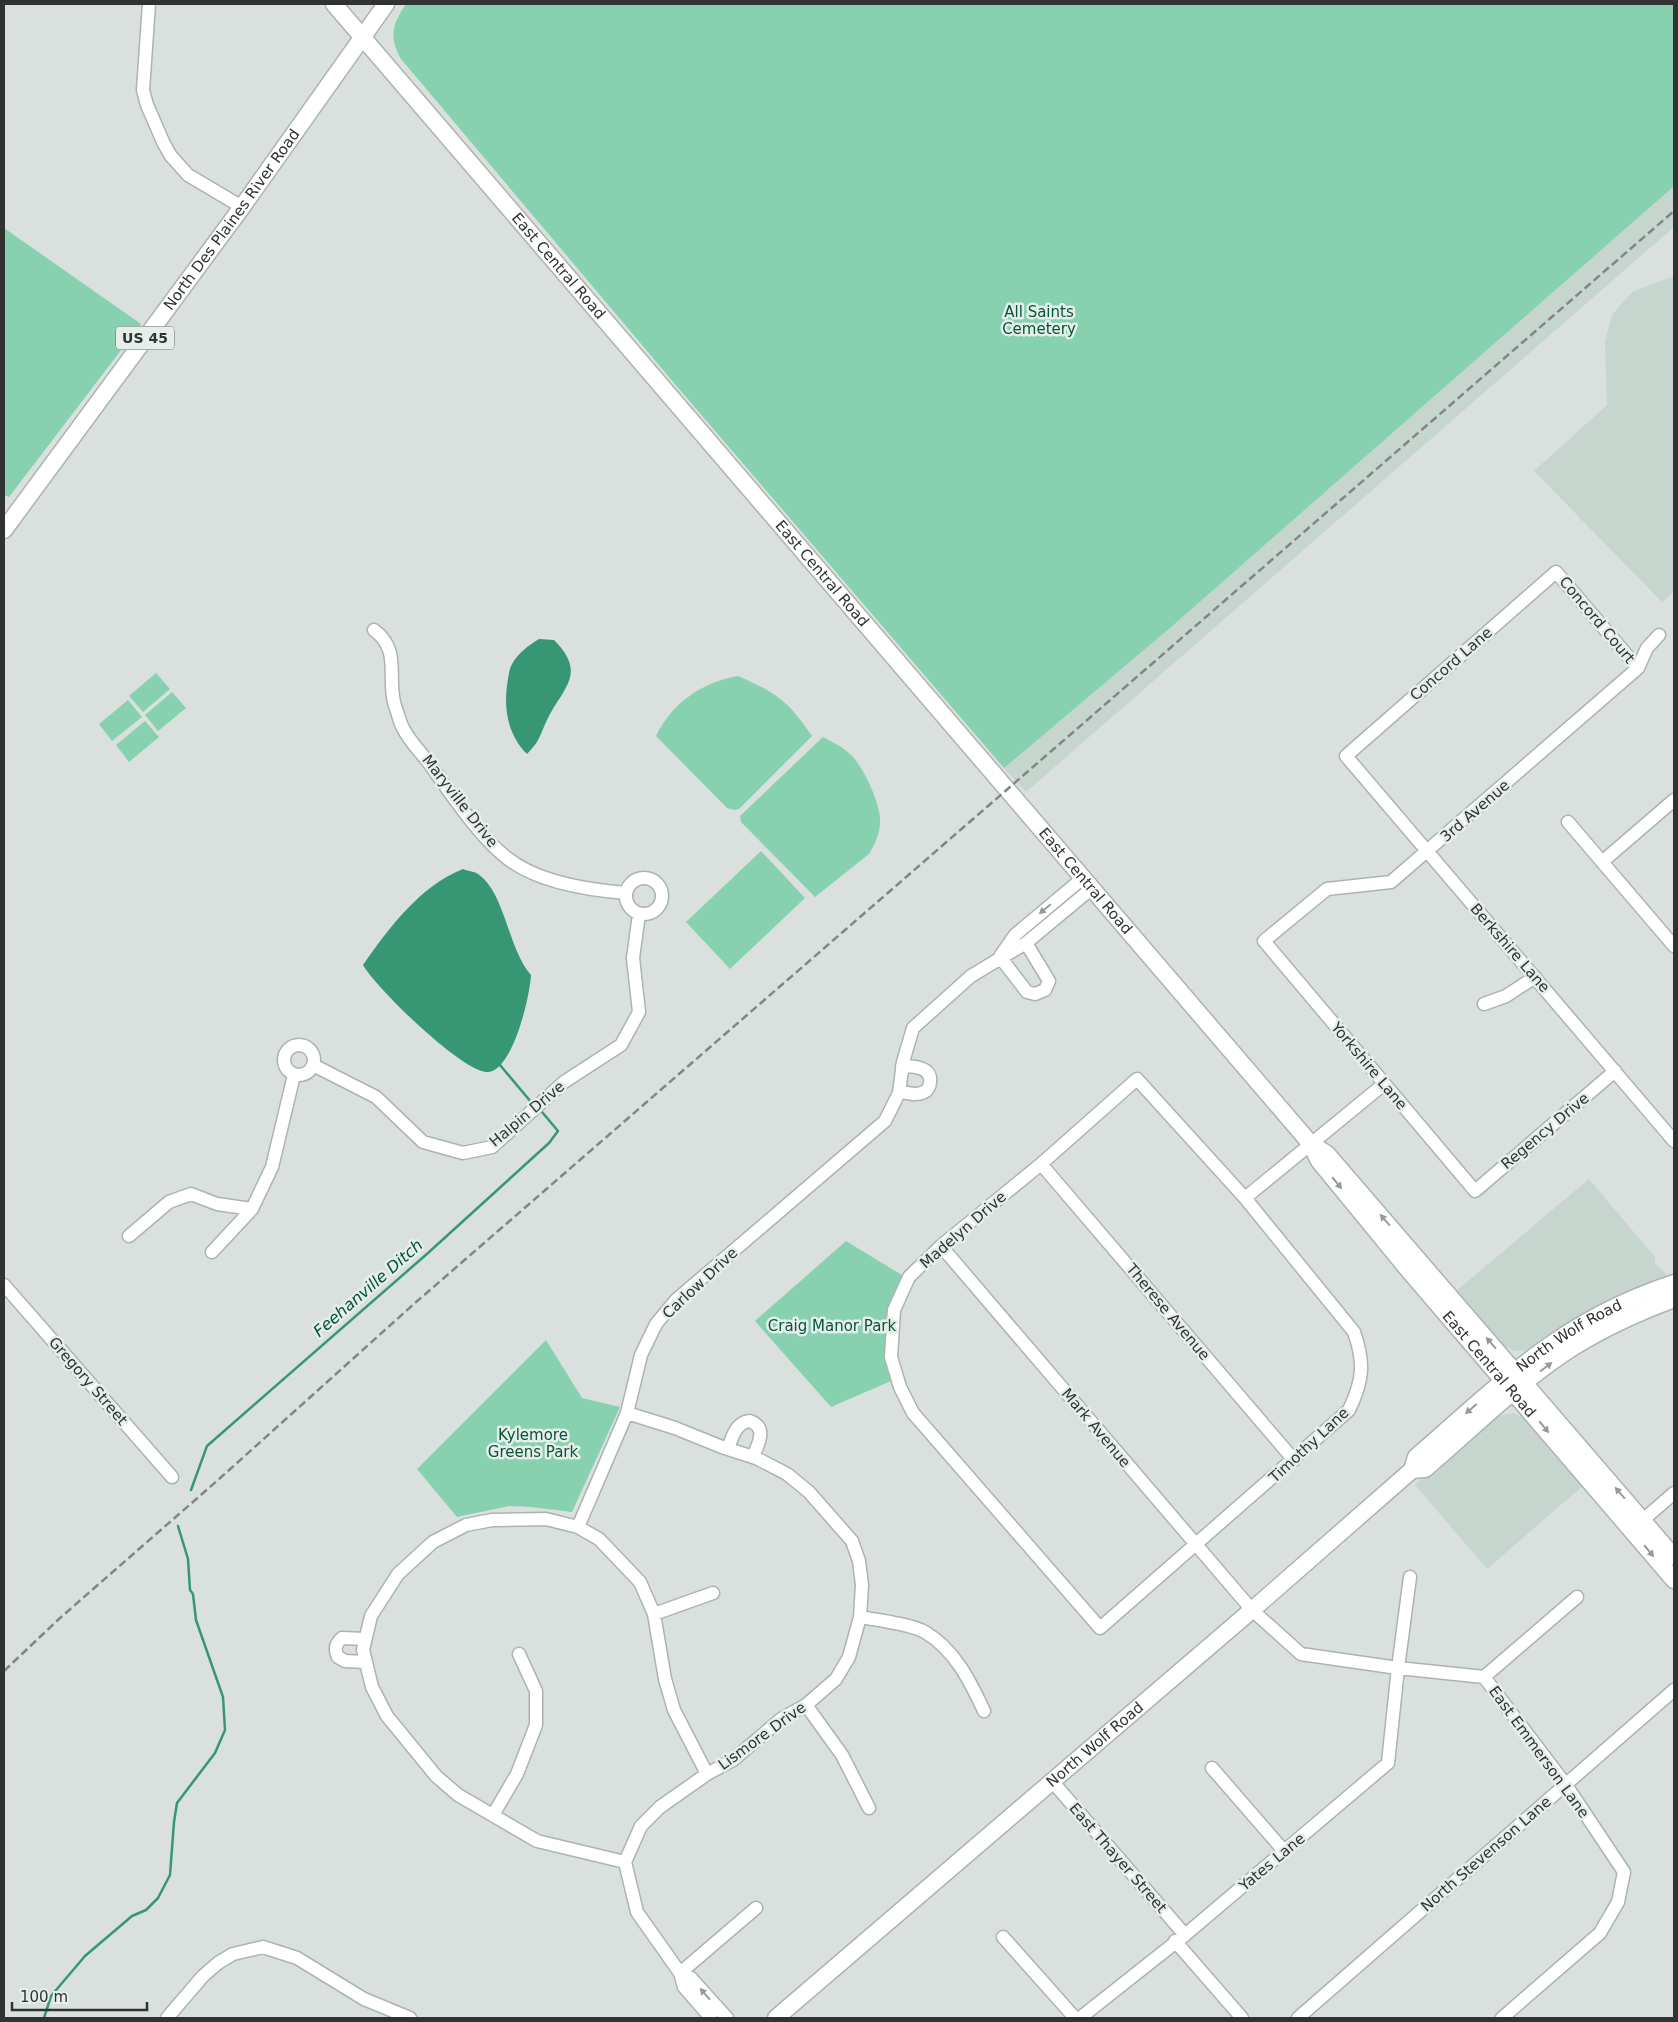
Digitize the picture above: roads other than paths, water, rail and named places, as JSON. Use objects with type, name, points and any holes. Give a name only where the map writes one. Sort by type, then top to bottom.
[{"type":"main road","name":"East Central Road","points":[[334,4],[1310,1143],[1319,1162],[1515,1382],[1643,1520],[1674,1557]]},
{"type":"main road","name":"North Des Plaines River Road","points":[[4,530],[242,207],[386,4]]},
{"type":"main road","name":"North Wolf Road","points":[[776,2018],[1252,1610],[1412,1470],[1425,1469],[1559,1339],[1595,1317],[1634,1298],[1674,1283]]},
{"type":"main road","name":"North Wolf Road","points":[[1515,1382],[1596,1334],[1634,1315],[1674,1299]]},
{"type":"main road","name":"East Central Road","points":[[1515,1382],[1674,1580]]},
{"type":"street","points":[[149,4],[143,90],[147,105],[164,144],[171,156],[188,175],[242,207]]},
{"type":"street","name":"Concord Court","points":[[1556,572],[1638,668]]},
{"type":"street","name":"Concord Lane","points":[[1346,756],[1556,572]]},
{"type":"street","name":"Maryville Drive","points":[[374,630],[382,636],[389,647],[392,659],[392,692],[403,728],[452,797],[493,845],[506,858],[546,878],[608,892],[626,893]]},
{"type":"street","name":"3rd Avenue","points":[[1264,941],[1327,888],[1391,882],[1428,853],[1638,668],[1647,648],[1659,635]]},
{"type":"street","name":"Berkshire Lane","points":[[1346,756],[1674,1141]]},
{"type":"street","points":[[1602,862],[1674,800]]},
{"type":"street","points":[[1568,822],[1674,946]]},
{"type":"street","points":[[637,879],[650,879],[659,886],[662,899],[656,910],[645,915],[639,914],[634,912],[627,904],[626,893],[628,887],[637,879]]},
{"type":"street","name":"Carlow Drive","points":[[578,1527],[628,1413],[641,1355],[656,1324],[671,1306],[885,1121],[899,1091],[902,1066],[913,1028],[971,976],[1026,943],[1087,883]]},
{"type":"street","name":"Carlow Drive","points":[[1000,957],[1015,935],[1087,883]]},
{"type":"street","name":"Halpin Drive","points":[[313,1065],[376,1097],[423,1142],[463,1153],[492,1147],[564,1082],[621,1045],[639,1012],[633,958],[639,914]]},
{"type":"street","name":"Yorkshire Lane","points":[[1264,941],[1475,1191]]},
{"type":"street","points":[[1000,957],[1027,992],[1036,994],[1045,990],[1049,981],[1026,943]]},
{"type":"street","points":[[1484,1004],[1506,996],[1535,977]]},
{"type":"street","points":[[300,1045],[309,1048],[314,1056],[313,1065],[306,1074],[294,1075],[286,1070],[283,1061],[285,1053],[292,1046],[300,1045]]},
{"type":"street","points":[[899,1091],[917,1094],[924,1092],[930,1086],[931,1080],[929,1074],[922,1068],[902,1066]]},
{"type":"street","name":"Regency Drive","points":[[1475,1191],[1615,1072]]},
{"type":"street","points":[[212,1252],[252,1208],[272,1167],[294,1075]]},
{"type":"street","name":"Madelyn Drive","points":[[1100,1628],[913,1413],[900,1387],[891,1357],[894,1310],[910,1277],[941,1246],[1041,1164],[1138,1079]]},
{"type":"street","name":"Timothy Lane","points":[[1100,1628],[1349,1410],[1359,1389],[1362,1363],[1354,1332],[1245,1198],[1138,1079]]},
{"type":"street","points":[[1245,1198],[1384,1084]]},
{"type":"street","name":"Therese Avenue","points":[[1041,1164],[1294,1460]]},
{"type":"street","points":[[129,1236],[169,1202],[191,1194],[217,1204],[252,1208]]},
{"type":"street","name":"Mark Avenue","points":[[941,1246],[1252,1610]]},
{"type":"street","name":"Gregory Street","points":[[4,1285],[172,1477]]},
{"type":"street","name":"Lismore Drive","points":[[625,1862],[641,1826],[660,1807],[707,1774],[733,1760],[781,1719],[806,1704],[836,1679],[849,1657],[860,1617],[862,1585],[859,1561],[852,1541],[809,1492],[788,1474],[753,1457],[628,1413]]},
{"type":"street","points":[[728,1449],[736,1429],[741,1424],[750,1421],[759,1427],[761,1433],[753,1457]]},
{"type":"street","points":[[1643,1520],[1674,1493]]},
{"type":"street","points":[[707,1774],[674,1710],[665,1679],[654,1614],[640,1582],[598,1539],[578,1527],[546,1519],[492,1520],[466,1525],[433,1542],[398,1574],[371,1616],[363,1650],[372,1687],[387,1716],[436,1776],[458,1795],[537,1841],[625,1862],[637,1912],[680,1973],[684,1988],[711,2018]]},
{"type":"street","name":"Yates Lane","points":[[1080,2018],[1180,1938],[1388,1763],[1410,1577]]},
{"type":"street","points":[[654,1614],[713,1593]]},
{"type":"street","points":[[1484,1677],[1577,1597]]},
{"type":"street","name":"East Emmerson Lane","points":[[1252,1610],[1301,1654],[1398,1668],[1484,1677],[1566,1785],[1624,1872],[1618,1902],[1600,1933],[1502,2018]]},
{"type":"street","points":[[860,1617],[924,1631],[951,1653],[970,1680],[984,1711]]},
{"type":"street","points":[[365,1639],[342,1638],[336,1643],[335,1648],[338,1657],[345,1661],[366,1662]]},
{"type":"street","points":[[493,1816],[517,1774],[536,1725],[536,1691],[519,1654]]},
{"type":"street","points":[[1670,1694],[1674,1708]]},
{"type":"street","name":"North Stevenson Lane","points":[[1298,2018],[1670,1694]]},
{"type":"street","points":[[806,1704],[842,1755],[869,1808]]},
{"type":"street","points":[[1212,1768],[1284,1851]]},
{"type":"street","name":"East Thayer Street","points":[[1052,1781],[1180,1938],[1242,2018]]},
{"type":"street","points":[[680,1973],[756,1908]]},
{"type":"street","points":[[1003,1937],[1075,2018]]},
{"type":"street","points":[[167,2018],[203,1976],[218,1963],[233,1954],[263,1947],[297,1958],[364,1999],[410,2018]]},
{"type":"street","points":[[680,1973],[692,1978],[727,2018]]},
{"type":"waterway","name":"Feehanville Ditch","points":[[500,1065],[531,1102]]},
{"type":"waterway","name":"Feehanville Ditch","points":[[191,1490],[207,1446],[428,1253],[549,1143],[558,1131],[542,1112]]},
{"type":"waterway","name":"Feehanville Ditch","points":[[44,2018],[51,1996],[85,1956],[132,1916],[146,1910],[158,1898],[170,1875],[177,1803],[215,1753],[225,1730],[223,1697],[196,1620],[193,1594],[190,1590],[188,1559],[178,1526]]},
{"type":"railway","points":[[4,1671],[60,1618],[218,1480],[415,1303],[1674,211]]},
{"type":"park label","name":"All Saints Cemetery","points":[[1039,320]]},
{"type":"park label","name":"Craig Manor Park","points":[[832,1326]]},
{"type":"park label","name":"Kylemore Greens Park","points":[[533,1444]]}]
